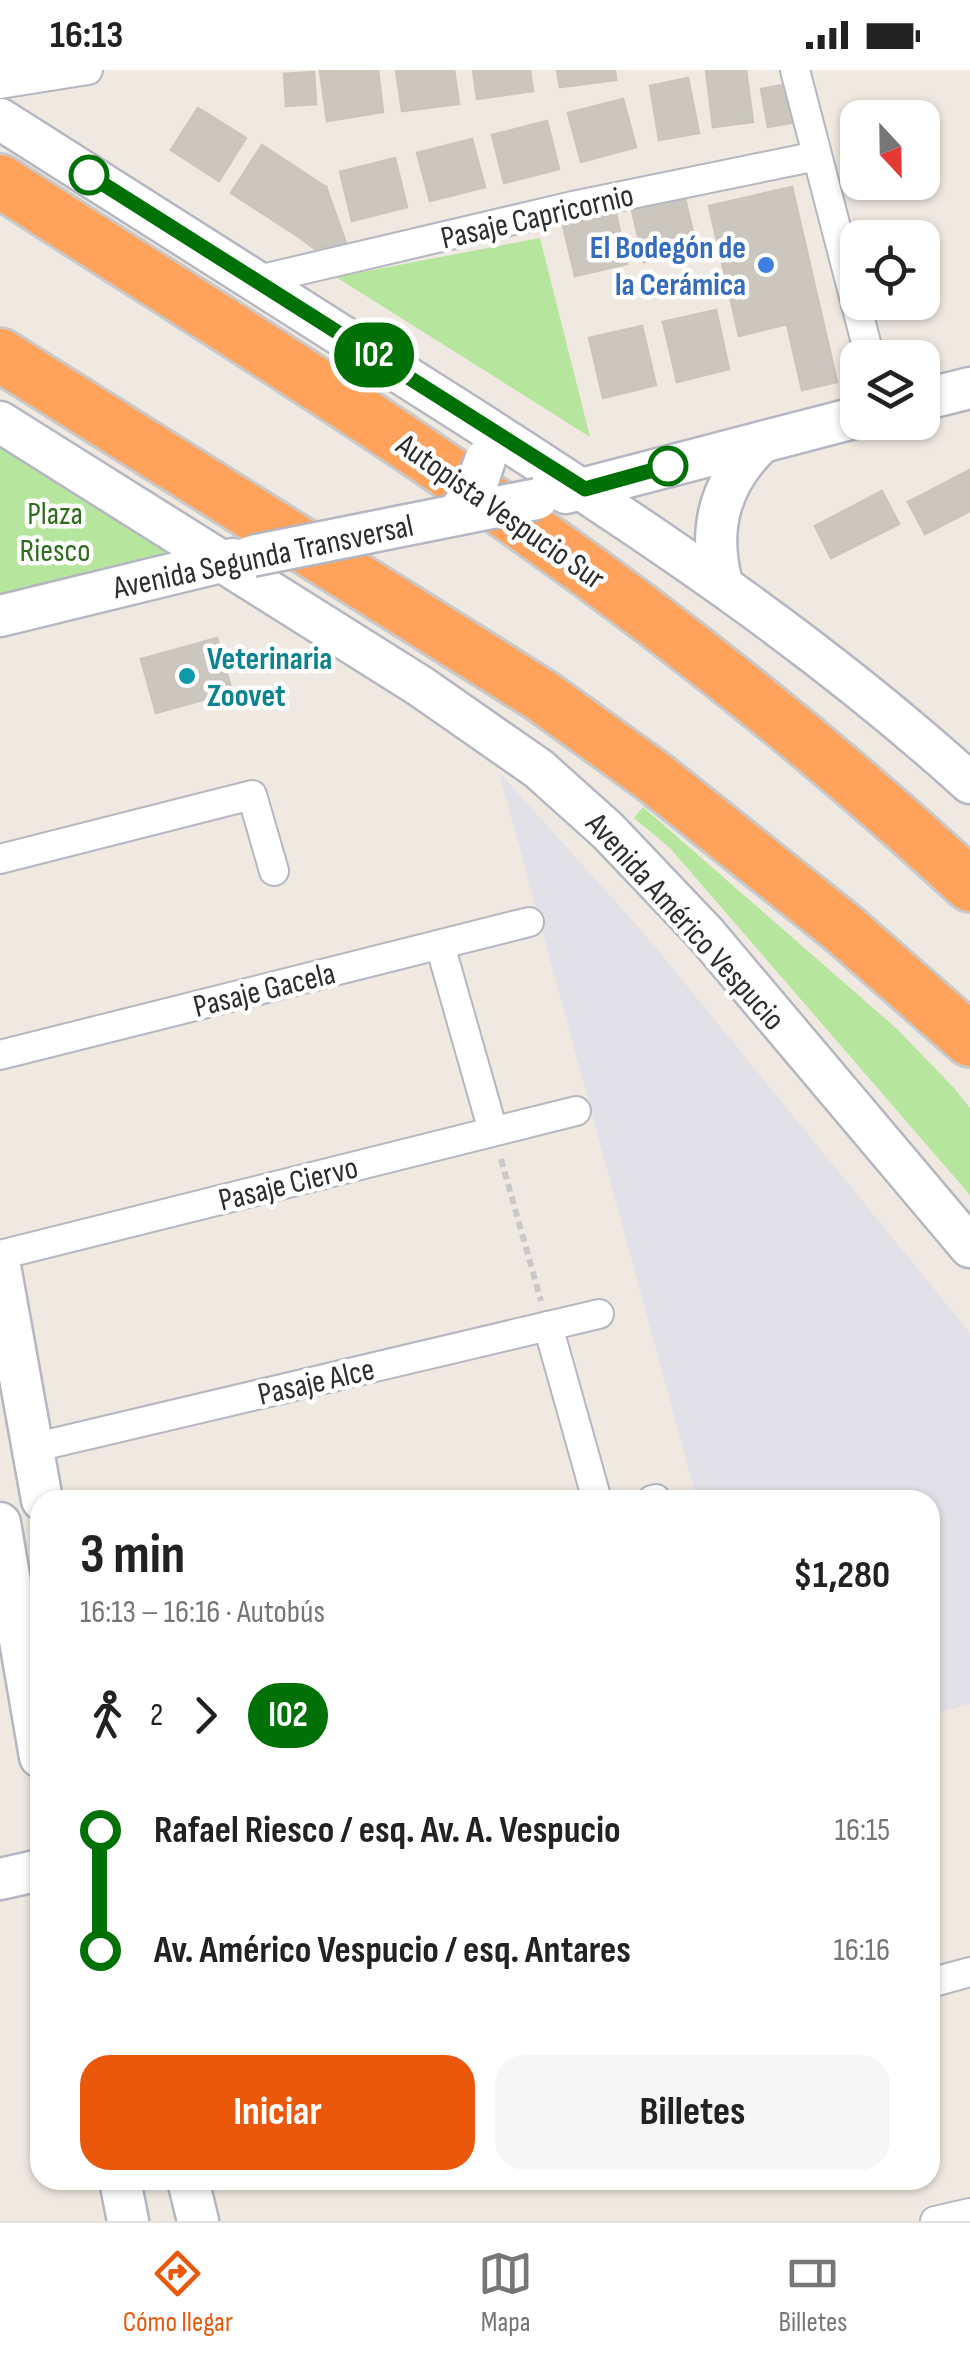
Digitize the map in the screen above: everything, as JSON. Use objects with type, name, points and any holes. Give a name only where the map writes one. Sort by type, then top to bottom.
[{"type":"highway","name":"Autopista Vespucio Sur","points":[[0,180],[524,524],[767,708],[970,884]]},
{"type":"highway","points":[[0,355],[542,696],[654,777],[844,929],[970,1040]]},
{"type":"highway","points":[[844,929],[924,1018],[970,1080]]},
{"type":"main road","points":[[0,119],[258,280],[481,441],[585,489],[722,583],[965,769]]},
{"type":"main road","points":[[940,396],[970,388]]},
{"type":"main road","name":"Avenida Américo Vespucio","points":[[0,422],[236,559],[539,769],[595,819],[705,933],[970,1247]]},
{"type":"main road","name":"Avenida Segunda Transversal","points":[[0,616],[236,559],[585,489],[840,422]]},
{"type":"main road","points":[[456,515],[475,490],[481,441]]},
{"type":"main road","points":[[722,583],[714,543],[720,502],[744,459],[762,442]]},
{"type":"main road","points":[[0,1266],[40,1490]]},
{"type":"main road","points":[[0,1524],[5,1575],[30,1706]]},
{"type":"main road","points":[[0,1879],[30,1872]]},
{"type":"main road","points":[[122,2190],[128,2221]]},
{"type":"street","points":[[0,84],[88,70]]},
{"type":"street","points":[[795,70],[865,340]]},
{"type":"street","name":"Pasaje Capricornio","points":[[258,280],[574,206],[817,156]]},
{"type":"street","points":[[0,859],[252,795],[274,872]]},
{"type":"street","name":"Pasaje Gacela","points":[[0,1055],[529,922]]},
{"type":"street","points":[[440,944],[493,1131]]},
{"type":"street","name":"Pasaje Ciervo","points":[[0,1255],[576,1110]]},
{"type":"street","name":"Pasaje Alce","points":[[32,1448],[600,1314]]},
{"type":"street","points":[[548,1326],[594,1490]]},
{"type":"street","points":[[940,1980],[970,1972]]},
{"type":"street","points":[[935,2221],[970,2212]]},
{"type":"path","points":[[493,1131],[548,1326]]},
{"type":"shaded area","points":[[499,772],[648,938],[970,1333],[970,1704],[940,1712],[940,1490],[694,1490]]},
{"type":"green space","points":[[540,238],[590,437],[336,277]]},
{"type":"green space","name":"Plaza Riesco","points":[[0,436],[184,552],[0,599]]},
{"type":"green space","points":[[643,807],[897,1029],[953,1087],[970,1108],[970,1195],[670,848],[634,818]]},
{"type":"building","points":[[378,70],[383,112],[327,121],[320,71]]},
{"type":"building","points":[[396,70],[454,70],[459,104],[402,111]]},
{"type":"building","points":[[473,70],[530,70],[533,91],[477,99]]},
{"type":"building","points":[[557,70],[615,70],[616,80],[560,87]]},
{"type":"building","points":[[706,70],[746,70],[753,122],[713,127]]},
{"type":"building","points":[[314,72],[316,104],[286,106],[284,74]]},
{"type":"building","points":[[688,78],[699,133],[659,140],[650,86]]},
{"type":"building","points":[[794,83],[801,121],[768,127],[761,89]]},
{"type":"building","points":[[623,99],[636,147],[581,162],[568,113]]},
{"type":"building","points":[[198,108],[246,138],[219,181],[171,150]]},
{"type":"building","points":[[547,121],[559,169],[504,183],[492,135]]},
{"type":"building","points":[[472,139],[485,187],[430,201],[417,153]]},
{"type":"building","points":[[262,145],[326,187],[296,235],[231,193]]},
{"type":"building","points":[[395,158],[407,207],[352,221],[340,172]]},
{"type":"building","points":[[326,187],[346,243],[315,249],[296,235]]},
{"type":"building","name":"El Bodegón de la Cerámica","points":[[792,187],[837,382],[802,390],[787,324],[739,336],[709,206]]},
{"type":"building","points":[[683,190],[697,249],[644,262],[630,202]]},
{"type":"building","points":[[614,204],[627,264],[575,276],[561,217]]},
{"type":"building","points":[[716,310],[729,369],[677,382],[663,322]]},
{"type":"building","points":[[642,326],[656,385],[603,398],[589,338]]},
{"type":"building","points":[[970,470],[970,511],[925,534],[908,502]]},
{"type":"building","points":[[882,491],[899,524],[831,558],[815,526]]},
{"type":"building","name":"Veterinaria Zoovet","points":[[217,638],[232,692],[156,713],[141,659]]},
{"type":"bus line","name":"I02","points":[[89,175],[585,489],[668,466]]},
{"type":"place","name":"El Bodegón de la Cerámica","points":[[766,265]]},
{"type":"place","name":"Veterinaria Zoovet","points":[[187,676]]}]
